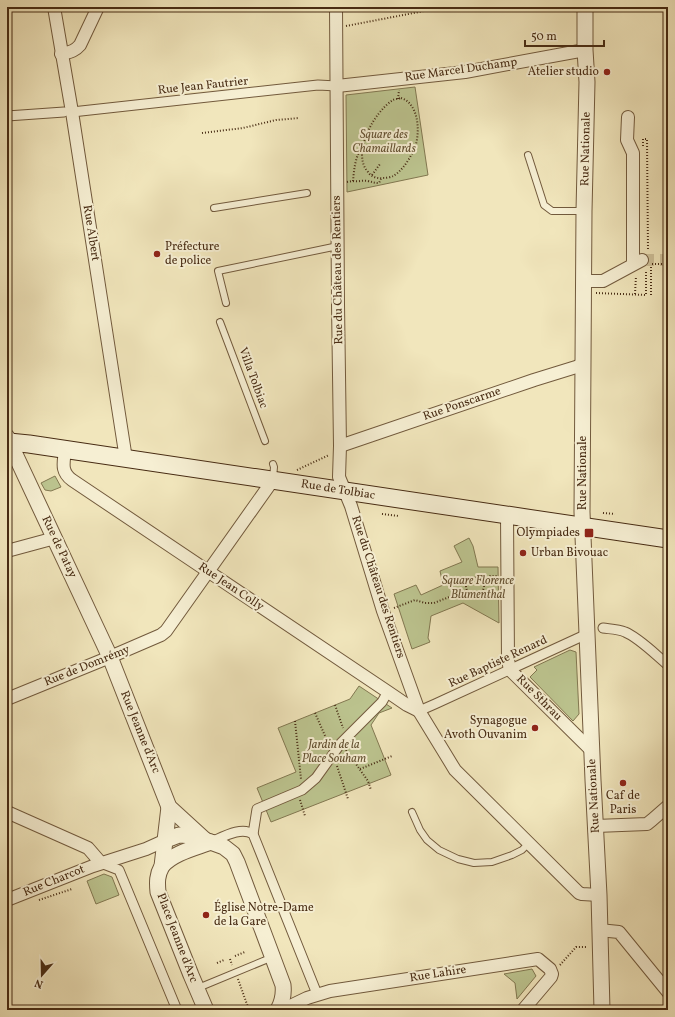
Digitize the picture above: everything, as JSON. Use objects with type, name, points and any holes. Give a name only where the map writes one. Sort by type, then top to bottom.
[{"type":"main road","name":"Rue de Tolbiac","points":[[8,440],[126,459],[273,472],[346,491],[668,539]]},
{"type":"street","name":"Rue Albert","points":[[54,7],[68,112],[93,249],[126,459]]},
{"type":"street","points":[[61,54],[72,52],[80,45],[98,7]]},
{"type":"street","name":"Rue du Château des Rentiers","points":[[336,7],[339,477],[354,512],[383,611],[419,711],[455,770],[579,893],[599,895]]},
{"type":"street","name":"Rue Nationale","points":[[585,7],[587,82],[584,211],[588,287],[583,364],[582,494],[599,895],[602,1010]]},
{"type":"street","name":"Rue Marcel Duchamp","points":[[337,86],[465,72],[585,50]]},
{"type":"street","name":"Rue Jean Fautrier","points":[[7,116],[68,112],[318,85],[337,86]]},
{"type":"street","points":[[588,287],[642,267],[633,153],[627,140],[628,117]]},
{"type":"street","name":"Rue Ponscarme","points":[[340,448],[583,364]]},
{"type":"street","name":"Rue de Patay","points":[[8,440],[110,658]]},
{"type":"street","name":"Rue Jean Colly","points":[[65,450],[64,469],[68,477],[407,705],[419,711]]},
{"type":"street","points":[[208,571],[273,472]]},
{"type":"street","name":"Rue Sthrau","points":[[507,515],[508,660],[510,670],[592,751]]},
{"type":"street","points":[[7,551],[55,538]]},
{"type":"street","name":"Rue de Domrémy","points":[[7,699],[110,658],[160,635],[166,631],[208,571]]},
{"type":"street","points":[[603,628],[619,630],[634,636],[667,662]]},
{"type":"street","name":"Rue Baptiste Renard","points":[[419,711],[587,634]]},
{"type":"street","name":"Rue Jeanne d'Arc","points":[[110,658],[169,807],[166,840]]},
{"type":"street","points":[[282,1010],[317,994],[253,834],[257,809],[300,791],[316,778],[344,740],[382,702],[386,695]]},
{"type":"street","points":[[596,826],[647,824],[668,806]]},
{"type":"street","name":"Rue Jeanne d'Arc","points":[[169,807],[208,841]]},
{"type":"street","points":[[7,812],[88,848],[101,864]]},
{"type":"street","points":[[162,866],[167,860],[208,841],[235,832],[246,831],[253,834]]},
{"type":"street","points":[[166,840],[178,835],[189,835],[224,847],[233,854],[274,957],[283,984],[283,999],[278,1010]]},
{"type":"street","name":"Rue Charcot","points":[[7,900],[101,864],[146,849],[166,840]]},
{"type":"street","name":"Place Jeanne d'Arc","points":[[166,840],[162,866],[157,877],[158,892],[196,989],[206,1010]]},
{"type":"street","name":"Rue Charcot","points":[[101,864],[120,870],[177,1010]]},
{"type":"street","points":[[599,930],[619,932],[668,992]]},
{"type":"street","name":"Rue Lahire","points":[[317,994],[538,959],[550,969],[552,974]]},
{"type":"street","points":[[523,1010],[552,974]]},
{"type":"lane","points":[[528,155],[544,205],[552,211],[584,211]]},
{"type":"lane","points":[[214,208],[307,193]]},
{"type":"lane","points":[[226,303],[218,271],[338,246]]},
{"type":"lane","name":"Villa Tolbiac","points":[[220,322],[264,441]]},
{"type":"lane","points":[[412,812],[420,830],[427,840],[439,850],[458,859],[474,863],[492,862],[522,850],[529,843]]},
{"type":"lane","points":[[196,989],[274,957]]},
{"type":"path","points":[[336,28],[445,7]]},
{"type":"path","points":[[337,186],[353,181],[369,181],[379,183],[382,179],[393,176],[400,170],[413,151],[418,130],[414,110],[407,100],[401,98],[394,99],[381,110],[373,121],[362,148],[358,152],[353,181]]},
{"type":"path","points":[[202,133],[243,128],[276,120],[299,118]]},
{"type":"path","points":[[362,148],[365,169],[372,176],[382,179]]},
{"type":"path","points":[[372,176],[380,164]]},
{"type":"path","points":[[642,267],[668,264]]},
{"type":"path","points":[[588,287],[646,295],[642,267]]},
{"type":"path","points":[[635,294],[642,267]]},
{"type":"path","points":[[642,267],[651,297]]},
{"type":"path","points":[[295,471],[340,448]]},
{"type":"path","points":[[603,513],[615,514]]},
{"type":"path","points":[[382,514],[399,516]]},
{"type":"path","points":[[482,581],[490,576],[508,576]]},
{"type":"path","points":[[477,577],[482,581],[484,587],[482,592],[479,594],[471,594],[467,590],[466,584],[469,579],[477,577]]},
{"type":"path","points":[[383,611],[415,600],[425,603],[434,603],[467,590]]},
{"type":"path","points":[[334,705],[344,740],[368,781],[371,790]]},
{"type":"path","points":[[295,721],[300,791],[305,816]]},
{"type":"path","points":[[360,769],[392,756]]},
{"type":"path","points":[[39,901],[72,889]]},
{"type":"path","points":[[552,974],[576,947],[594,947]]},
{"type":"path","points":[[235,956],[245,952]]},
{"type":"path","points":[[230,959],[233,966]]},
{"type":"path","points":[[216,963],[224,960]]},
{"type":"path","points":[[236,976],[249,1010]]},
{"type":"green space","name":"Square des Chamaillards","points":[[415,87],[428,175],[347,192],[346,95]]},
{"type":"green space","points":[[55,476],[61,487],[51,491],[45,490],[41,483]]},
{"type":"green space","name":"Square Florence Blumenthal","points":[[469,538],[473,546],[478,567],[498,567],[499,623],[463,603],[431,616],[428,638],[430,642],[412,649],[394,594],[416,585],[421,595],[443,585],[440,571],[462,562],[454,546]]},
{"type":"green space","points":[[570,650],[576,652],[579,714],[573,721],[530,677],[537,670],[534,667]]},
{"type":"green space","name":"Jardin de la Place Souham","points":[[359,686],[392,708],[379,713],[371,725],[391,775],[271,822],[257,788],[296,772],[278,728],[350,699]]},
{"type":"green space","points":[[104,874],[112,877],[119,895],[96,904],[87,881]]},
{"type":"green space","points":[[532,969],[536,976],[517,999],[515,983],[504,974]]},
{"type":"tunnel","points":[[642,260],[668,260]]},
{"type":"place","name":"Atelier studio","points":[[607,72]]},
{"type":"place","name":"Préfecture de police","points":[[157,254]]},
{"type":"place","name":"Olympiades","points":[[589,533]]},
{"type":"place","name":"Urban Bivouac","points":[[523,553]]},
{"type":"place","name":"Synagogue Avoth Ouvanim","points":[[535,728]]},
{"type":"place","name":"Caf de Paris","points":[[623,783]]},
{"type":"place","name":"Église Notre-Dame de la Gare","points":[[206,915]]}]
